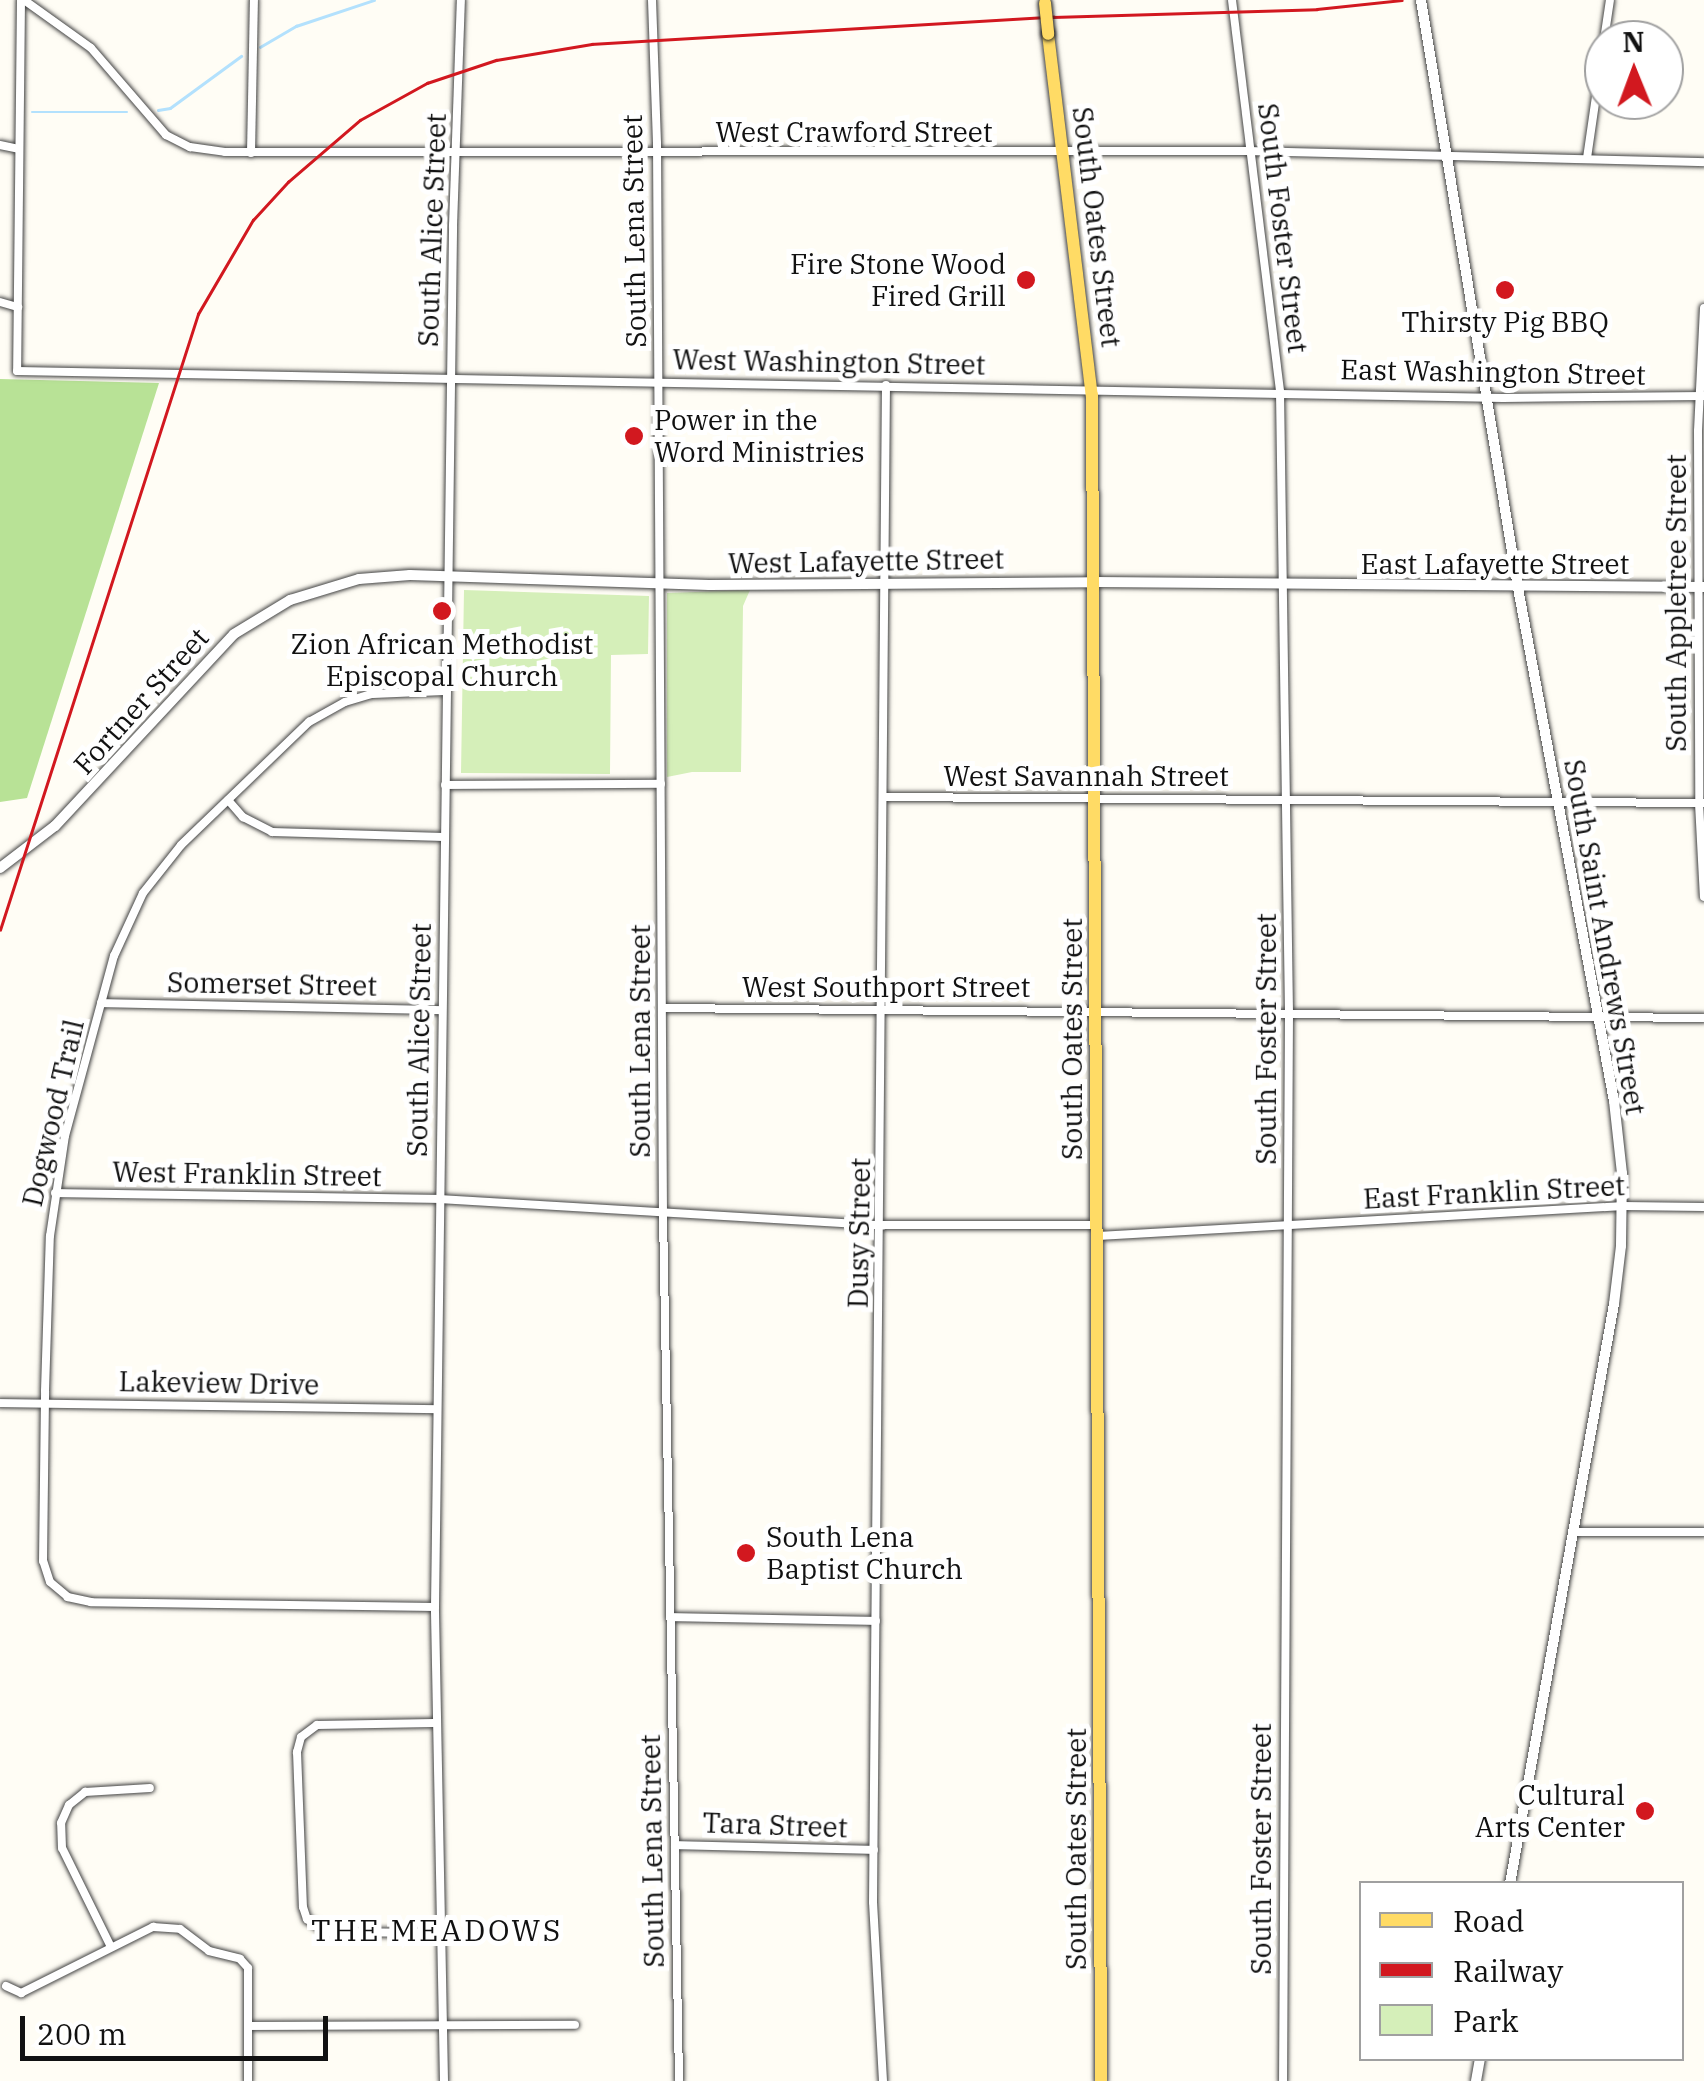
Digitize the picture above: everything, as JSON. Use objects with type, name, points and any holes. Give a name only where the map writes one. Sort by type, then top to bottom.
[{"type":"main road","name":"South Oates Street","points":[[1044,2],[1092,387],[1102,2081]]},
{"type":"street","points":[[0,302],[18,307],[22,0]]},
{"type":"street","name":"West Crawford Street","points":[[22,0],[91,48],[166,135],[206,150],[656,154],[1251,151],[1704,162]]},
{"type":"street","points":[[252,153],[254,0]]},
{"type":"street","name":"South Alice Street","points":[[444,2081],[434,1723],[450,379],[460,0]]},
{"type":"street","name":"South Lena Street","points":[[652,0],[663,1214],[679,2081]]},
{"type":"street","name":"South Foster Street","points":[[1232,0],[1280,392],[1285,585],[1289,1014],[1283,2081]]},
{"type":"street","name":"South Saint Andrews Street","points":[[1421,0],[1518,588],[1618,1131],[1623,1206],[1614,1304],[1511,1881]]},
{"type":"street","points":[[1587,158],[1593,120]]},
{"type":"street","points":[[0,144],[19,149]]},
{"type":"street","name":"West Washington Street","points":[[18,307],[18,370],[1280,392]]},
{"type":"street","name":"South Appletree Street","points":[[1704,308],[1704,896]]},
{"type":"street","name":"Dusy Street","points":[[883,2081],[874,1850],[886,385]]},
{"type":"street","name":"East Washington Street","points":[[1280,392],[1702,396]]},
{"type":"street","name":"Fortner Street","points":[[0,868],[55,826],[204,662],[250,622],[334,584],[382,576],[448,576]]},
{"type":"street","name":"West Lafayette Street","points":[[448,576],[660,585],[1285,585]]},
{"type":"street","name":"East Lafayette Street","points":[[1285,585],[1701,587]]},
{"type":"street","name":"Dogwood Trail","points":[[435,1607],[92,1602],[68,1597],[50,1582],[43,1561],[44,1403],[46,1284],[65,1136],[101,1003],[128,920],[143,893],[181,846],[293,735],[326,711],[371,694],[446,691]]},
{"type":"street","points":[[444,785],[661,784]]},
{"type":"street","name":"West Savannah Street","points":[[884,798],[1701,803]]},
{"type":"street","points":[[228,800],[243,817],[272,832],[444,836]]},
{"type":"street","name":"Somerset Street","points":[[101,1003],[442,1010]]},
{"type":"street","name":"West Southport Street","points":[[662,1008],[1704,1018]]},
{"type":"street","name":"West Franklin Street","points":[[55,1193],[439,1199],[882,1225],[1098,1230],[1288,1226]]},
{"type":"street","name":"East Franklin Street","points":[[1288,1226],[1623,1206],[1704,1207]]},
{"type":"street","name":"Lakeview Drive","points":[[0,1402],[437,1409]]},
{"type":"street","points":[[1572,1532],[1704,1532]]},
{"type":"street","points":[[670,1617],[876,1621]]},
{"type":"street","points":[[434,1723],[317,1725],[300,1737],[297,1752],[302,1907],[307,1919],[326,1932],[440,1933]]},
{"type":"street","points":[[111,1947],[62,1848],[61,1823],[69,1804],[85,1792],[150,1788]]},
{"type":"street","name":"Tara Street","points":[[675,1845],[874,1850]]},
{"type":"street","points":[[6,1986],[21,1993],[152,1927],[171,1926],[217,1955],[240,1959],[249,1974],[248,2081]]},
{"type":"street","points":[[248,2026],[575,2025]]},
{"type":"green space","points":[[0,379],[159,383],[27,798],[0,802]]},
{"type":"green space","points":[[464,590],[649,596],[648,654],[611,655],[610,774],[461,773]]},
{"type":"green space","points":[[750,590],[743,606],[741,772],[692,772],[667,777],[667,593]]},
{"type":"waterway","points":[[260,47],[296,26],[374,0]]},
{"type":"waterway","points":[[158,110],[170,108],[241,56]]},
{"type":"waterway","points":[[32,112],[127,112]]},
{"type":"railway","points":[[0,930],[198,314],[253,220],[288,182],[360,120],[427,83],[496,60],[592,44],[1053,17],[1317,9],[1402,0]]},
{"type":"place","name":"Fire Stone Wood Fired Grill","points":[[1026,280]]},
{"type":"place","name":"Thirsty Pig BBQ","points":[[1505,290]]},
{"type":"place","name":"Power in the Word Ministries","points":[[634,436]]},
{"type":"place","name":"Zion African Methodist Episcopal Church","points":[[442,611]]},
{"type":"place","name":"South Lena Baptist Church","points":[[746,1553]]},
{"type":"place","name":"Cultural Arts Center","points":[[1645,1811]]},
{"type":"district","name":"THE MEADOWS","points":[[437,1930]]}]
